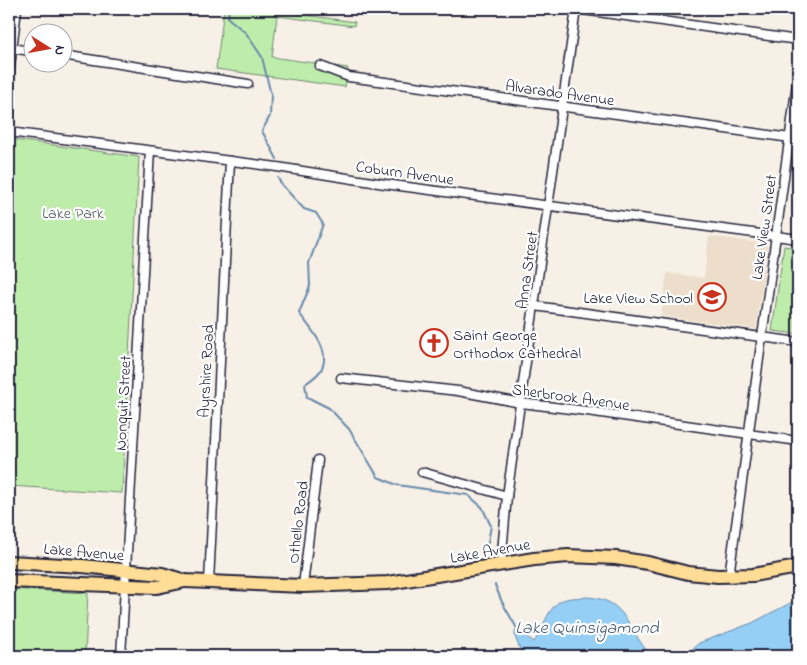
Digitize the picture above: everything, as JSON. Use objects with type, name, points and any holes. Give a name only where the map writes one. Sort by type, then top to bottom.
[{"type":"main road","name":"Lake Avenue","points":[[9,581],[157,587],[185,581],[303,586],[388,583],[550,557],[592,556],[648,563],[695,574],[729,576],[768,573],[798,567]]},
{"type":"main road","name":"Lake Avenue","points":[[9,562],[82,566],[162,574],[185,581]]},
{"type":"street","points":[[9,74],[10,48],[17,9]]},
{"type":"street","points":[[576,9],[798,40]]},
{"type":"street","name":"Anna Street","points":[[501,564],[507,496],[576,9]]},
{"type":"street","points":[[72,56],[248,84]]},
{"type":"street","name":"Alvarado Avenue","points":[[320,66],[349,77],[794,138]]},
{"type":"street","name":"Lake View Street","points":[[748,434],[776,237],[794,138],[798,76]]},
{"type":"street","name":"Coburn Avenue","points":[[9,132],[798,239]]},
{"type":"street","name":"Nonquit Street","points":[[122,656],[150,150]]},
{"type":"street","name":"Ayrshire Road","points":[[209,582],[230,161]]},
{"type":"street","points":[[535,306],[798,342]]},
{"type":"street","name":"Sherbrook Avenue","points":[[341,378],[458,392],[520,403],[798,441]]},
{"type":"street","points":[[729,576],[748,434]]},
{"type":"street","name":"Othello Road","points":[[303,586],[318,460]]},
{"type":"street","points":[[422,472],[507,496]]},
{"type":"shaded area","name":"Lake View School","points":[[709,236],[768,244],[756,329],[661,316],[667,273],[704,278]]},
{"type":"green space","points":[[224,9],[261,9],[355,22],[354,26],[277,16],[272,57],[348,68],[345,87],[216,69]]},
{"type":"green space","name":"Lake Park","points":[[9,139],[139,157],[122,493],[9,486]]},
{"type":"green space","points":[[784,246],[798,248],[798,334],[772,331]]},
{"type":"green space","points":[[9,589],[88,593],[85,656],[9,656]]},
{"type":"water","name":"Lake Quinsigamond","points":[[587,597],[600,599],[618,609],[649,653],[664,656],[523,656],[515,637],[515,631],[520,631],[534,642],[553,607],[569,598]]},
{"type":"water","points":[[798,599],[798,656],[664,656],[691,650],[699,643],[752,623]]},
{"type":"waterway","points":[[229,9],[228,18],[246,33],[262,57],[271,95],[270,116],[262,131],[277,159]]},
{"type":"waterway","points":[[278,178],[281,184],[304,209],[316,213],[323,224],[309,263],[310,286],[299,313],[318,339],[324,353],[321,371],[305,384],[307,397],[329,408],[349,429],[378,477],[397,485],[468,495],[482,507],[491,526],[487,547]]},
{"type":"waterway","points":[[495,585],[519,632]]},
{"type":"place","name":"Lake View School","points":[[712,297]]},
{"type":"place","name":"Saint George Orthodox Cathedral","points":[[434,343]]}]
